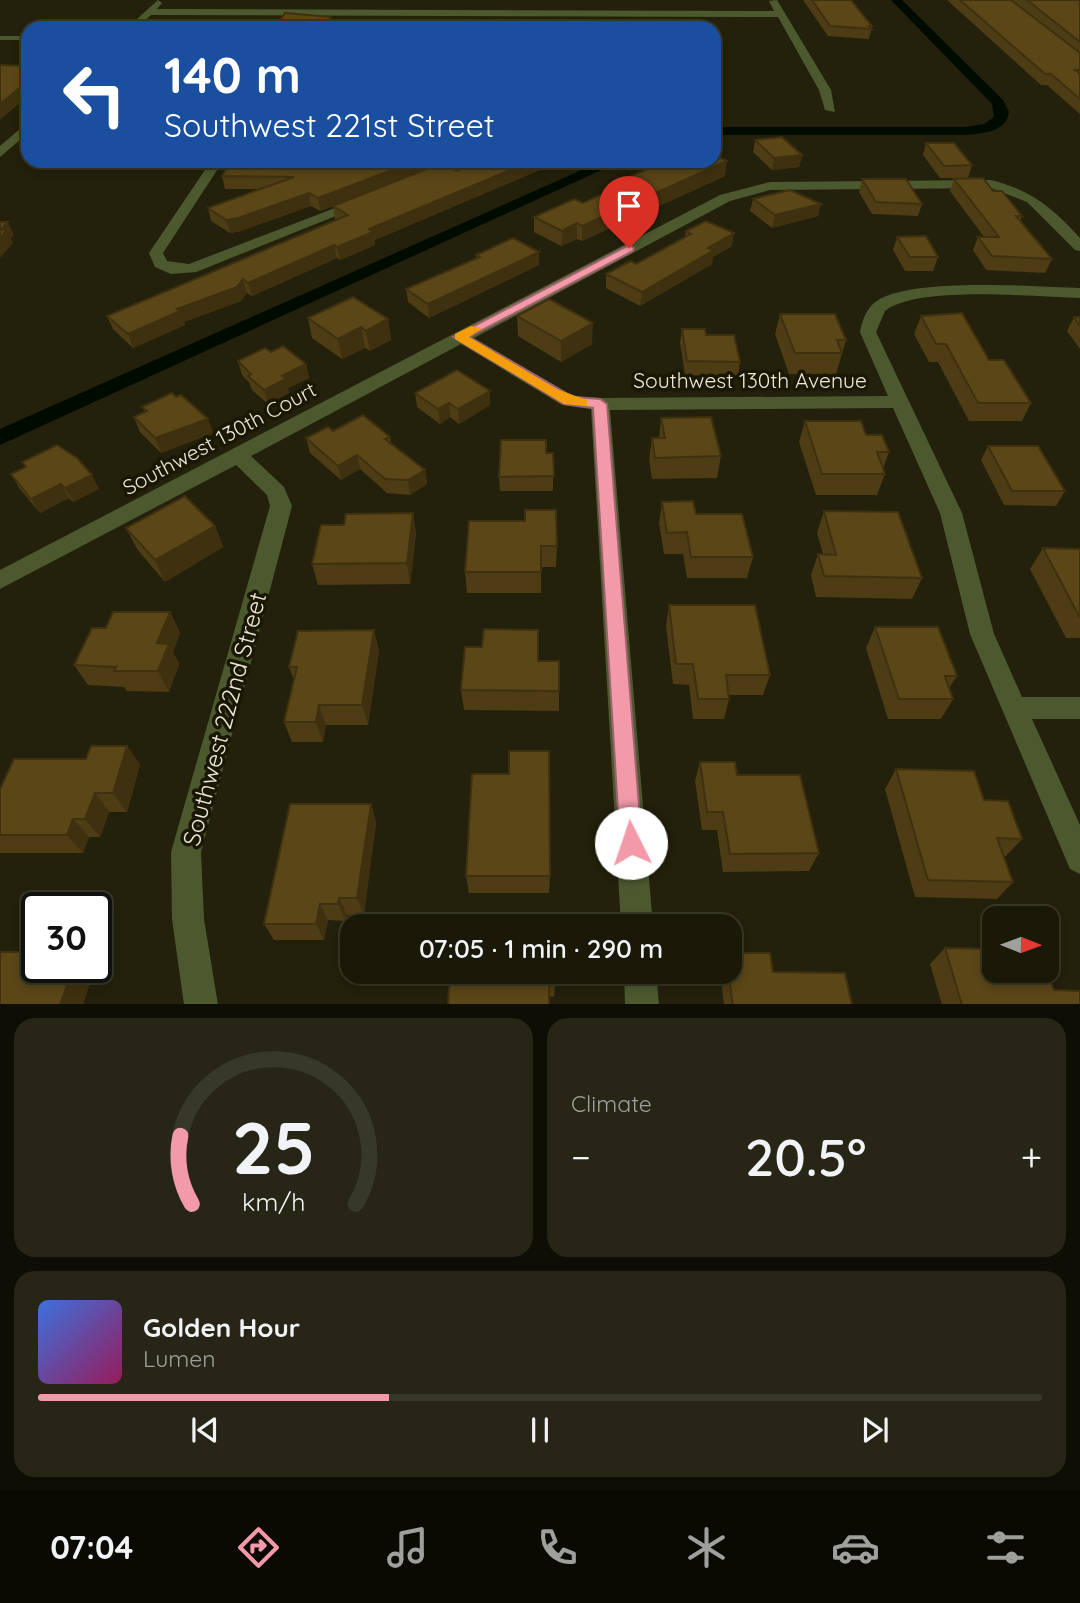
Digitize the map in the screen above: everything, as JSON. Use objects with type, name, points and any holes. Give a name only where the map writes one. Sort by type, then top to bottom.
[{"type":"street","points":[[139,21],[162,0]]},
{"type":"street","points":[[772,0],[825,90],[831,110]]},
{"type":"street","points":[[149,12],[780,14]]},
{"type":"street","points":[[459,21],[461,13]]},
{"type":"street","points":[[0,153],[6,141],[21,131]]},
{"type":"street","points":[[212,168],[156,253],[159,264],[171,269],[191,269],[379,196]]},
{"type":"street","points":[[418,180],[449,168]]},
{"type":"street","name":"Southwest 130th Court","points":[[0,579],[459,337],[746,190],[823,184],[991,184],[1018,189],[1038,201],[1080,247]]},
{"type":"street","points":[[1080,293],[935,293],[904,297],[885,303],[873,313],[868,332],[951,513],[982,634],[1080,859]]},
{"type":"street","name":"Southwest 130th Avenue","points":[[459,337],[569,401],[600,404],[901,402]]},
{"type":"street","points":[[600,404],[636,914]]},
{"type":"street","name":"Southwest 222nd Street","points":[[201,1004],[188,919],[187,852],[281,506],[277,492],[237,454]]},
{"type":"street","points":[[1015,708],[1080,708]]},
{"type":"street","points":[[641,984],[642,1004]]},
{"type":"lane","points":[[0,38],[21,38]]},
{"type":"building","points":[[812,0],[851,0],[872,29],[830,26]]},
{"type":"building","points":[[960,0],[1011,0],[1080,53],[1080,70],[1075,70],[1080,74],[1080,99],[1051,74],[1045,74]]},
{"type":"building","points":[[1027,0],[1080,0],[1080,42]]},
{"type":"building","points":[[285,13],[331,17],[328,21],[280,21]]},
{"type":"building","points":[[0,65],[21,66],[21,87],[0,104]]},
{"type":"building","points":[[782,137],[802,155],[774,158],[755,140]]},
{"type":"building","points":[[926,143],[954,143],[972,165],[944,166]]},
{"type":"building","points":[[227,168],[397,168],[318,198],[309,193],[226,220],[208,208],[294,177],[222,176]]},
{"type":"building","points":[[429,168],[451,168],[457,171],[464,168],[515,168],[369,229],[373,232],[337,247],[334,245],[248,283],[243,279],[237,287],[177,309],[180,311],[128,334],[107,316],[348,215],[333,206]]},
{"type":"building","points":[[651,168],[711,168],[582,226],[577,223],[562,231],[534,217],[574,199],[583,203],[627,183],[621,180]]},
{"type":"building","points":[[983,178],[993,191],[1002,191],[1022,216],[1016,216],[1052,259],[992,256],[978,237],[999,237],[954,179]]},
{"type":"building","points":[[862,179],[906,179],[922,204],[876,202]]},
{"type":"building","points":[[790,190],[821,204],[775,215],[753,199]]},
{"type":"building","points":[[706,221],[734,233],[708,248],[714,250],[642,292],[606,274],[631,261],[636,264],[691,234],[686,231]]},
{"type":"building","points":[[0,222],[8,222],[0,230]]},
{"type":"building","points":[[926,236],[938,257],[910,257],[897,237]]},
{"type":"building","points":[[513,238],[539,252],[428,304],[406,289],[480,257],[476,255]]},
{"type":"building","points":[[353,297],[388,319],[366,331],[361,327],[338,339],[308,318]]},
{"type":"building","points":[[549,299],[593,323],[561,341],[517,316]]},
{"type":"building","points":[[962,313],[989,360],[1004,360],[1031,403],[978,403],[946,344],[936,344],[921,316]]},
{"type":"building","points":[[780,314],[835,314],[846,340],[837,340],[842,353],[795,353]]},
{"type":"building","points":[[682,329],[705,329],[706,335],[734,335],[740,362],[687,361]]},
{"type":"building","points":[[283,346],[306,364],[282,376],[286,379],[264,390],[248,376],[251,374],[238,361],[265,348],[271,352]]},
{"type":"building","points":[[457,370],[490,391],[458,409],[449,403],[438,409],[415,393]]},
{"type":"building","points":[[172,393],[176,397],[181,395],[208,419],[155,438],[134,417],[147,411],[142,407]]},
{"type":"building","points":[[363,415],[390,437],[385,439],[425,470],[408,480],[385,479],[357,455],[338,466],[306,438],[328,427],[333,431]]},
{"type":"building","points":[[711,417],[721,456],[655,458],[652,438],[665,438],[661,418]]},
{"type":"building","points":[[805,421],[861,421],[866,435],[882,435],[889,452],[877,452],[885,474],[822,474]]},
{"type":"building","points":[[501,440],[546,440],[546,453],[553,453],[554,476],[499,477]]},
{"type":"building","points":[[57,445],[77,458],[92,475],[65,488],[61,484],[31,499],[11,474],[26,467],[22,462]]},
{"type":"building","points":[[988,446],[1038,446],[1065,491],[1012,491]]},
{"type":"building","points":[[185,496],[215,526],[155,560],[126,528]]},
{"type":"building","points":[[693,501],[696,514],[742,514],[753,557],[691,557],[687,532],[667,533],[662,502]]},
{"type":"building","points":[[525,510],[556,510],[557,546],[541,546],[541,572],[465,572],[469,521],[525,521]]},
{"type":"building","points":[[824,511],[898,512],[922,578],[824,576],[818,554],[836,555]]},
{"type":"building","points":[[413,513],[407,563],[312,564],[321,525],[344,525],[346,514]]},
{"type":"building","points":[[1043,548],[1080,549],[1080,618]]},
{"type":"building","points":[[669,605],[755,605],[770,675],[726,675],[729,699],[698,699],[693,664],[676,664]]},
{"type":"building","points":[[113,612],[170,612],[157,643],[169,644],[158,671],[114,671],[116,667],[74,665],[92,628],[106,628]]},
{"type":"building","points":[[875,627],[938,627],[957,676],[945,676],[953,699],[899,699]]},
{"type":"building","points":[[484,629],[538,630],[538,661],[559,661],[559,691],[461,690],[465,647],[482,647]]},
{"type":"building","points":[[374,630],[362,705],[319,705],[316,722],[284,722],[297,667],[289,667],[298,631]]},
{"type":"building","points":[[91,746],[127,746],[113,793],[95,793],[85,819],[73,819],[67,835],[0,835],[0,789],[14,759],[86,759]]},
{"type":"building","points":[[509,751],[549,751],[550,876],[466,876],[472,774],[509,774]]},
{"type":"building","points":[[700,762],[735,762],[737,775],[800,775],[819,853],[730,854],[723,812],[707,812]]},
{"type":"building","points":[[896,769],[974,771],[984,800],[1008,801],[1022,839],[997,838],[1013,882],[928,880]]},
{"type":"building","points":[[290,804],[371,804],[357,898],[339,898],[338,904],[320,904],[316,924],[264,924]]},
{"type":"building","points":[[945,948],[982,949],[982,984],[1051,984],[1054,990],[1080,991],[1080,1004],[962,1004]]},
{"type":"building","points":[[0,952],[21,952],[21,983],[68,983],[60,1004],[0,1004]]},
{"type":"building","points":[[742,953],[770,953],[773,972],[845,973],[852,1004],[733,1004],[730,984],[742,984]]},
{"type":"building","points":[[449,984],[549,984],[549,1004],[448,1004]]},
{"type":"waterway","points":[[721,131],[965,131],[988,128],[1001,119],[1002,112],[998,103],[896,0]]},
{"type":"waterway","points":[[0,438],[598,168]]},
{"type":"slow traffic","points":[[475,328],[459,337],[551,392],[569,401],[582,403]]},
{"type":"route","points":[[629,248],[459,337],[569,401],[600,404],[631,843]]}]
